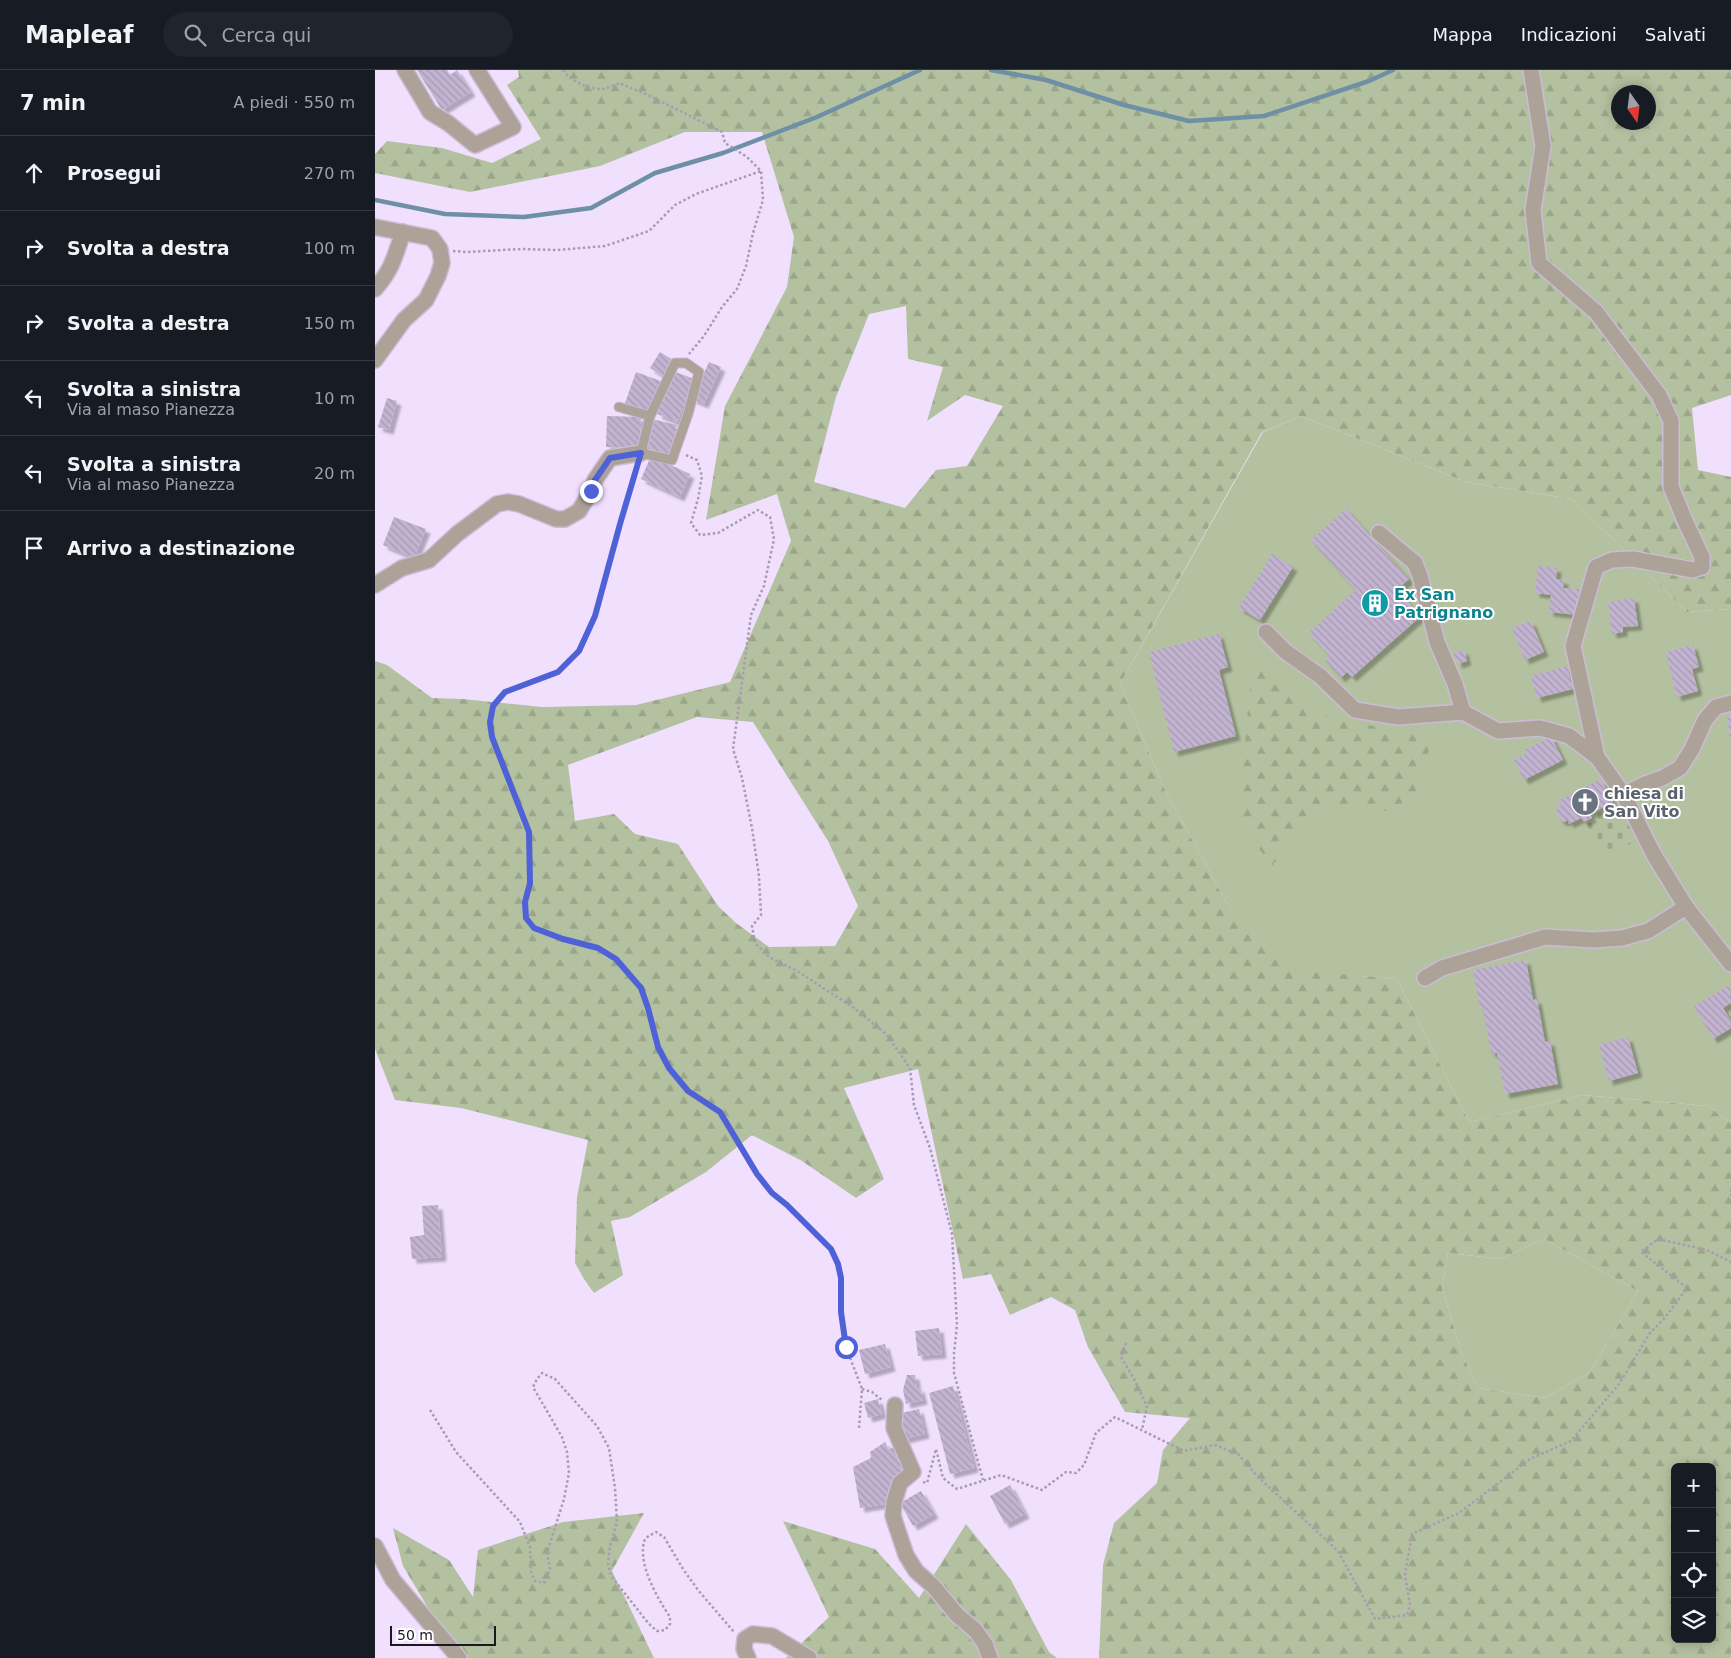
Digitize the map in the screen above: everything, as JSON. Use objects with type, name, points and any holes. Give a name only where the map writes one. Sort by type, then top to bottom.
[{"type":"street","points":[[405,70],[429,112],[448,122],[475,145],[513,127],[477,70]]},
{"type":"street","points":[[1531,70],[1543,146],[1533,210],[1539,263],[1596,312],[1659,395],[1671,421],[1671,487],[1702,557],[1701,567],[1693,570],[1633,559],[1612,560],[1596,567],[1573,646],[1597,757]]},
{"type":"street","points":[[375,227],[432,238],[440,249],[443,263],[426,300],[404,320],[375,360]]},
{"type":"street","points":[[375,289],[386,277],[403,232]]},
{"type":"street","points":[[375,585],[402,568],[429,560],[457,534],[497,504],[508,502],[519,504],[556,519],[565,520],[579,511],[595,480],[610,458],[641,453]]},
{"type":"street","points":[[1379,533],[1415,563],[1421,576],[1437,642],[1455,684],[1463,712]]},
{"type":"street","points":[[1266,632],[1286,652],[1320,676],[1355,710],[1398,717],[1463,712],[1498,730],[1540,728],[1569,736],[1597,757],[1624,795],[1654,855],[1686,907],[1731,964]]},
{"type":"street","points":[[1624,795],[1680,768],[1692,749],[1705,720],[1715,707],[1731,703]]},
{"type":"street","points":[[1425,978],[1442,968],[1545,937],[1593,940],[1612,939],[1649,931],[1686,907]]},
{"type":"street","points":[[895,1405],[894,1428],[913,1472],[900,1483],[894,1502],[893,1516],[906,1555],[916,1571],[934,1587],[957,1615],[975,1630],[985,1644],[990,1658]]},
{"type":"street","points":[[375,1546],[393,1580],[459,1658]]},
{"type":"street","points":[[748,1658],[744,1649],[745,1638],[753,1634],[772,1636],[809,1658]]},
{"type":"lane","points":[[675,363],[682,363],[686,363],[699,372],[688,414],[672,460],[641,453],[650,416],[672,367],[675,363]]},
{"type":"lane","points":[[619,407],[650,416]]},
{"type":"path","points":[[563,70],[566,75],[588,88],[604,89],[619,83],[697,119],[722,132],[725,143],[747,157],[761,171],[763,200],[746,266],[737,289],[722,307],[704,336],[682,363]]},
{"type":"path","points":[[440,249],[467,252],[521,249],[557,250],[605,246],[649,231],[675,205],[696,194],[761,171]]},
{"type":"path","points":[[675,452],[697,460],[702,476],[691,523],[700,535],[719,533],[758,510],[770,517],[774,539],[764,586],[751,615],[733,749],[742,778],[759,876],[761,915],[752,926],[755,943],[769,957],[797,971],[854,1008],[887,1035],[910,1068],[915,1105],[930,1148],[952,1234],[957,1325],[954,1373],[983,1480]]},
{"type":"path","points":[[641,453],[595,616],[579,651],[558,672],[505,692],[493,706],[490,722],[492,737],[529,832],[530,883],[525,902],[526,918],[534,928],[563,939],[598,948],[616,959],[641,988],[658,1047],[669,1068],[688,1091],[720,1112],[757,1174],[772,1193],[787,1205],[831,1249],[838,1264],[841,1278],[841,1312],[846,1347],[862,1389],[859,1428]]},
{"type":"path","points":[[1731,1189],[1731,1196]]},
{"type":"path","points":[[913,1472],[913,1478],[927,1483],[936,1449],[943,1478],[957,1489],[1001,1475],[1042,1490],[1066,1472],[1076,1473],[1084,1465],[1096,1433],[1115,1418],[1184,1451],[1215,1445],[1238,1454],[1259,1477],[1338,1551],[1375,1619],[1407,1615],[1410,1605],[1405,1575],[1412,1534],[1459,1513],[1530,1459],[1571,1441],[1619,1384],[1650,1333],[1664,1319],[1687,1288],[1641,1252],[1659,1239],[1707,1250],[1731,1262]]},
{"type":"path","points":[[1126,1343],[1121,1357],[1147,1406],[1142,1430]]},
{"type":"path","points":[[430,1410],[456,1452],[520,1522],[530,1547],[531,1572],[535,1581],[544,1583],[550,1569],[547,1553],[564,1499],[569,1473],[567,1452],[562,1437],[533,1387],[542,1373],[555,1379],[597,1426],[609,1448],[615,1488],[617,1522],[610,1546],[608,1562],[611,1576],[649,1624],[657,1631],[665,1630],[670,1624],[670,1617],[651,1583],[644,1557],[644,1541],[656,1532],[665,1537],[683,1569],[698,1590],[732,1630],[745,1638]]},
{"type":"green space","points":[[518,70],[1731,70],[1731,395],[1692,408],[1698,470],[1731,477],[1731,609],[1687,612],[1572,499],[1466,482],[1301,416],[1262,432],[1120,684],[1165,790],[1226,902],[1290,970],[1397,979],[1469,1122],[1583,1095],[1708,1106],[1731,1123],[1731,1658],[1099,1658],[1103,1565],[1114,1523],[1157,1483],[1163,1450],[1190,1418],[1125,1412],[1088,1347],[1075,1310],[1051,1297],[1010,1315],[991,1274],[963,1279],[918,1069],[844,1088],[884,1179],[856,1198],[802,1161],[752,1135],[706,1172],[630,1217],[611,1221],[623,1275],[594,1293],[575,1263],[577,1197],[588,1140],[461,1108],[395,1100],[375,1049],[375,661],[387,665],[432,698],[542,707],[636,705],[730,682],[791,541],[777,494],[706,520],[725,406],[787,287],[794,237],[762,132],[685,132],[600,166],[470,192],[375,173],[375,154],[387,141],[442,148],[492,163],[541,139],[507,85],[519,77]],"holes":[[[906,306],[908,359],[943,367],[927,421],[965,395],[1003,406],[967,466],[936,470],[905,508],[814,482],[836,397],[869,314]],[[697,717],[753,722],[828,841],[858,906],[835,946],[769,947],[736,923],[718,906],[678,844],[635,834],[614,814],[575,821],[568,765]],[[1544,1239],[1638,1291],[1590,1372],[1545,1398],[1478,1388],[1461,1351],[1442,1288],[1448,1253],[1501,1259]]]},
{"type":"green space","points":[[1301,416],[1466,482],[1572,499],[1687,612],[1731,609],[1731,1123],[1708,1106],[1583,1095],[1469,1122],[1397,979],[1290,971],[1226,902],[1165,790],[1120,684],[1263,432]]},
{"type":"green space","points":[[1252,664],[1329,717],[1432,738],[1420,787],[1392,812],[1333,803],[1295,836],[1272,866],[1238,821]]},
{"type":"green space","points":[[1613,802],[1638,840],[1609,854],[1584,822],[1592,818],[1590,814]]},
{"type":"green space","points":[[1544,1239],[1638,1291],[1590,1372],[1545,1398],[1478,1388],[1461,1351],[1442,1288],[1448,1253],[1501,1259]]},
{"type":"green space","points":[[644,1513],[612,1571],[654,1658],[458,1658],[403,1566],[393,1528],[449,1560],[473,1597],[478,1550],[563,1522]]},
{"type":"green space","points":[[783,1521],[875,1549],[919,1598],[966,1524],[1011,1580],[1049,1652],[1057,1658],[786,1658],[829,1617]]},
{"type":"building","points":[[417,70],[447,70],[450,75],[457,70],[471,92],[442,110]]},
{"type":"building","points":[[660,352],[673,360],[663,376],[650,368]]},
{"type":"building","points":[[709,362],[721,367],[704,404],[692,399]]},
{"type":"building","points":[[673,371],[694,379],[677,422],[657,414]]},
{"type":"building","points":[[636,372],[661,381],[650,412],[625,403]]},
{"type":"building","points":[[387,398],[397,401],[389,430],[378,427]]},
{"type":"building","points":[[607,416],[641,417],[640,448],[606,447]]},
{"type":"building","points":[[652,419],[677,425],[670,454],[645,448]]},
{"type":"building","points":[[651,456],[690,474],[680,497],[641,479]]},
{"type":"building","name":"Ex San Patrignano","points":[[1346,509],[1409,579],[1397,590],[1421,616],[1352,677],[1347,672],[1341,678],[1325,660],[1330,656],[1309,633],[1356,590],[1311,540]]},
{"type":"building","points":[[394,517],[426,529],[414,558],[383,545]]},
{"type":"building","points":[[1272,554],[1293,567],[1260,620],[1239,608]]},
{"type":"building","points":[[1538,566],[1557,568],[1556,579],[1564,580],[1563,588],[1579,589],[1577,615],[1549,612],[1551,595],[1535,593]]},
{"type":"building","points":[[1634,598],[1638,626],[1623,627],[1623,632],[1612,634],[1608,602]]},
{"type":"building","points":[[1531,621],[1544,652],[1525,660],[1512,628]]},
{"type":"building","points":[[1219,634],[1228,667],[1219,670],[1236,736],[1174,752],[1149,652]]},
{"type":"building","points":[[1693,645],[1699,667],[1692,669],[1698,691],[1677,697],[1666,652]]},
{"type":"building","points":[[1464,650],[1467,661],[1458,664],[1454,653]]},
{"type":"building","points":[[1567,666],[1573,689],[1537,698],[1531,676]]},
{"type":"building","points":[[1727,716],[1731,716],[1731,738],[1730,738]]},
{"type":"building","points":[[1551,736],[1563,760],[1524,780],[1514,760],[1527,753],[1525,750]]},
{"type":"building","name":"chiesa di San Vito","points":[[1601,779],[1613,802],[1590,814],[1592,818],[1584,822],[1581,818],[1569,824],[1568,820],[1564,822],[1560,820],[1556,813],[1557,808],[1561,806],[1558,801]]},
{"type":"building","points":[[1526,960],[1533,1000],[1537,999],[1545,1042],[1550,1041],[1558,1084],[1505,1094],[1497,1053],[1491,1053],[1483,1008],[1480,1009],[1473,970]]},
{"type":"building","points":[[1730,985],[1731,1003],[1723,1008],[1731,1021],[1731,1028],[1713,1039],[1694,1006]]},
{"type":"building","points":[[1628,1037],[1638,1073],[1609,1081],[1599,1045]]},
{"type":"building","points":[[438,1205],[442,1257],[412,1259],[410,1237],[424,1235],[422,1206]]},
{"type":"building","points":[[939,1328],[942,1354],[918,1356],[915,1331]]},
{"type":"building","points":[[885,1344],[891,1367],[865,1374],[859,1350]]},
{"type":"building","points":[[907,1375],[915,1375],[917,1389],[920,1388],[923,1400],[906,1404],[903,1390]]},
{"type":"building","points":[[953,1386],[974,1468],[950,1474],[929,1393]]},
{"type":"building","points":[[878,1399],[882,1414],[868,1418],[864,1403]]},
{"type":"building","points":[[919,1409],[925,1434],[904,1439],[897,1414]]},
{"type":"building","points":[[885,1442],[889,1450],[895,1446],[906,1474],[888,1489],[890,1503],[860,1508],[853,1467],[871,1458],[870,1452]]},
{"type":"building","points":[[1010,1485],[1025,1514],[1005,1524],[990,1496]]},
{"type":"building","points":[[921,1491],[934,1514],[913,1526],[900,1503]]},
{"type":"waterway","points":[[375,200],[445,214],[524,217],[591,208],[655,173],[723,153],[817,117],[920,70]]},
{"type":"waterway","points":[[991,70],[1046,80],[1124,105],[1189,121],[1264,116],[1369,81],[1393,70]]},
{"type":"place","name":"Ex San Patrignano","points":[[1375,603]]},
{"type":"place","name":"chiesa di San Vito","points":[[1585,802]]},
{"type":"route","points":[[591,491],[595,480],[610,458],[641,453],[595,616],[579,651],[558,672],[505,692],[493,706],[490,722],[492,737],[498,755],[523,812],[529,832],[530,883],[525,902],[526,918],[534,928],[563,939],[598,948],[616,959],[641,988],[658,1047],[669,1068],[688,1091],[720,1112],[728,1122],[757,1174],[772,1193],[787,1205],[831,1249],[838,1264],[841,1278],[841,1312],[846,1347]]}]
